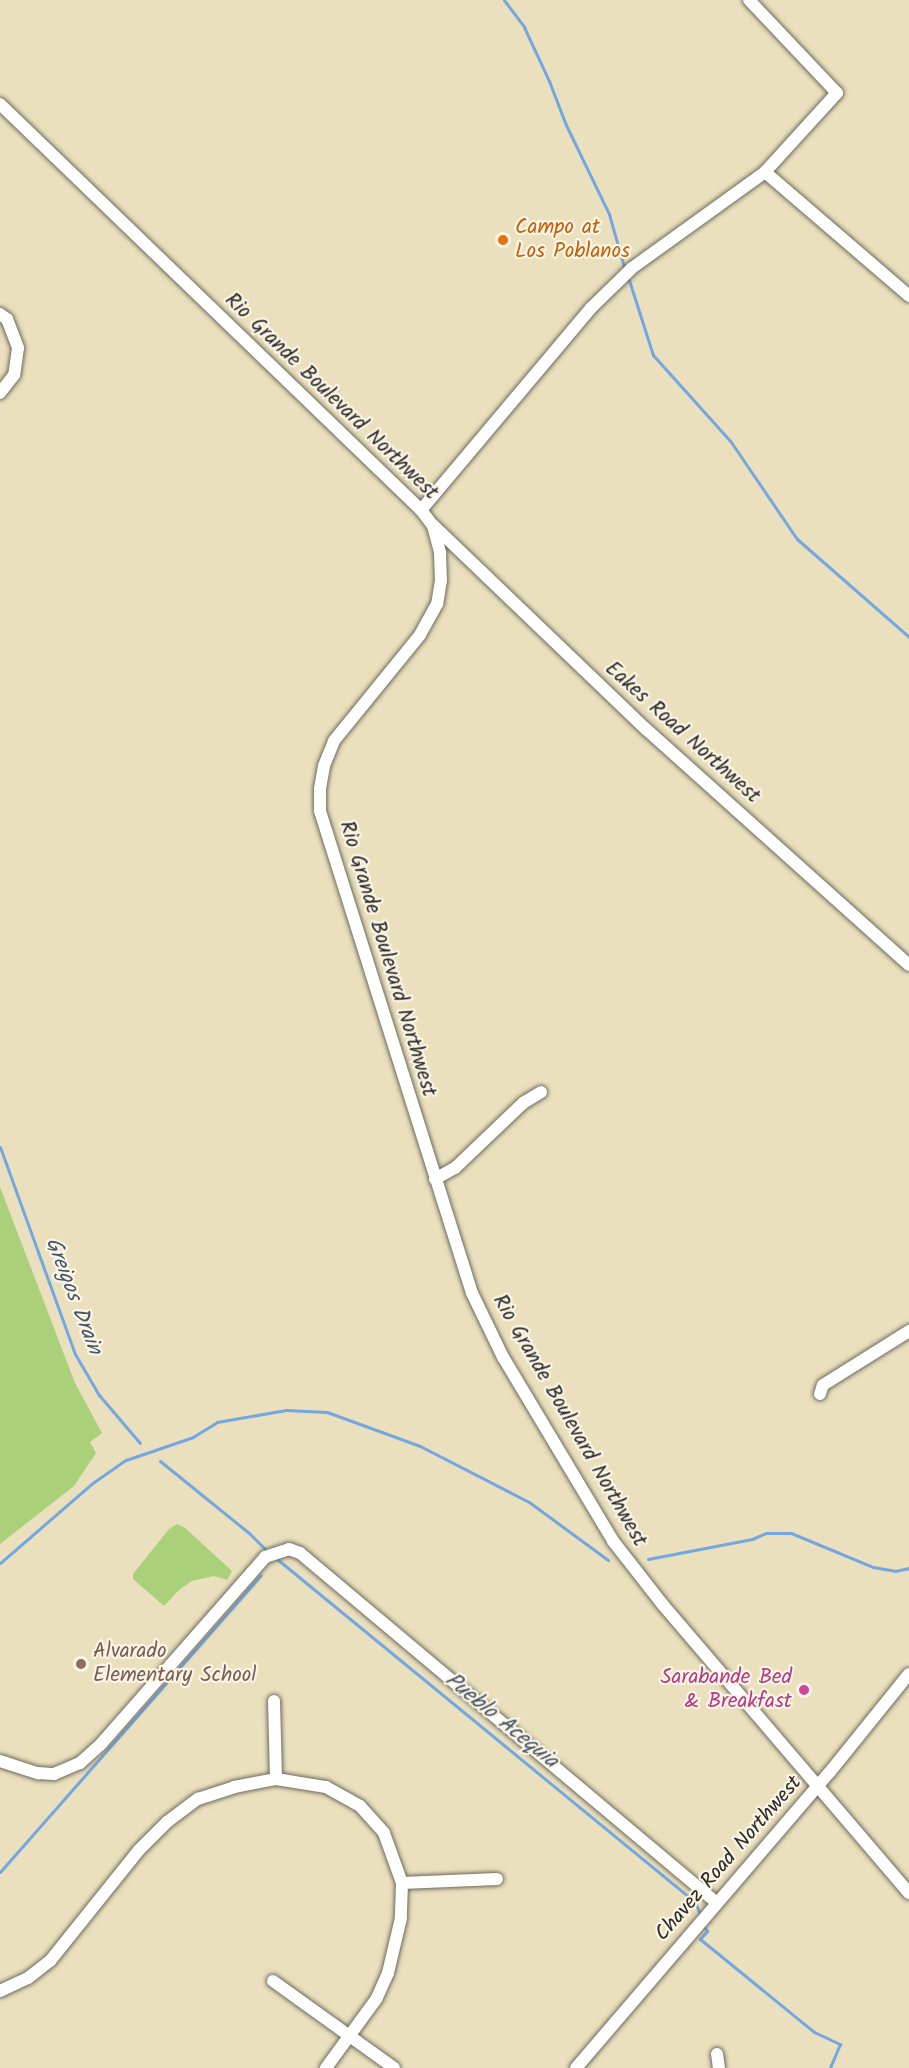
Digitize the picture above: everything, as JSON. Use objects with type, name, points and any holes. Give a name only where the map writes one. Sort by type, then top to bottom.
[{"type":"street","points":[[421,510],[591,308],[632,268],[765,172],[837,93],[749,0]]},
{"type":"street","name":"Rio Grande Boulevard Northwest","points":[[0,104],[421,510],[433,526],[440,553],[441,580],[437,604],[429,622],[334,741],[324,766],[320,789],[320,811],[472,1293],[484,1321],[613,1541],[663,1605],[909,1893]]},
{"type":"street","points":[[765,172],[909,296]]},
{"type":"street","points":[[0,314],[7,319],[18,348],[14,375],[0,393]]},
{"type":"street","name":"Eakes Road Northwest","points":[[433,526],[646,729],[909,965]]},
{"type":"street","points":[[435,1179],[455,1168],[523,1103],[541,1092]]},
{"type":"street","points":[[820,1394],[823,1385],[909,1331]]},
{"type":"street","points":[[0,1761],[38,1773],[54,1774],[80,1763],[102,1744],[265,1557],[289,1549],[300,1553],[717,1903]]},
{"type":"street","name":"Chavez Road Northwest","points":[[576,2068],[818,1786],[909,1674]]},
{"type":"street","points":[[274,1701],[276,1779]]},
{"type":"street","points":[[0,1992],[28,1978],[50,1961],[139,1850],[167,1822],[204,1796],[276,1779],[326,1787],[360,1806],[384,1833],[402,1883],[401,1918],[388,1973],[377,1998],[326,2068]]},
{"type":"street","points":[[402,1883],[497,1879]]},
{"type":"street","points":[[273,1981],[394,2068]]},
{"type":"street","points":[[717,2054],[719,2068]]},
{"type":"green space","points":[[0,1187],[75,1383],[102,1433],[90,1442],[96,1453],[74,1486],[0,1544]]},
{"type":"green space","points":[[177,1524],[184,1527],[232,1571],[227,1580],[214,1576],[192,1581],[179,1590],[164,1606],[133,1579],[133,1574],[169,1529]]},
{"type":"waterway","points":[[504,0],[524,27],[566,125],[609,214],[624,267]]},
{"type":"waterway","points":[[629,280],[653,355],[731,442],[797,539],[909,637]]},
{"type":"waterway","name":"Greigos Drain","points":[[0,1147],[75,1354],[99,1395],[140,1443]]},
{"type":"waterway","points":[[0,1563],[94,1482],[126,1460],[193,1437],[217,1422],[286,1410],[327,1412],[420,1446],[529,1502],[608,1560]]},
{"type":"waterway","name":"Pueblo Acequia","points":[[160,1461],[249,1533],[265,1549]]},
{"type":"waterway","points":[[648,1559],[752,1539],[766,1533],[791,1533],[873,1567],[895,1571],[909,1568]]},
{"type":"waterway","name":"Pueblo Acequia","points":[[277,1559],[695,1902],[699,1912]]},
{"type":"waterway","points":[[0,1872],[261,1575]]},
{"type":"waterway","name":"Pueblo Acequia","points":[[705,1928],[707,1931],[700,1939],[814,2032],[840,2044],[830,2068]]},
{"type":"place","name":"Campo at Los Poblanos","points":[[503,240]]},
{"type":"place","name":"Alvarado Elementary School","points":[[81,1664]]},
{"type":"place","name":"Sarabande Bed & Breakfast","points":[[804,1690]]}]
